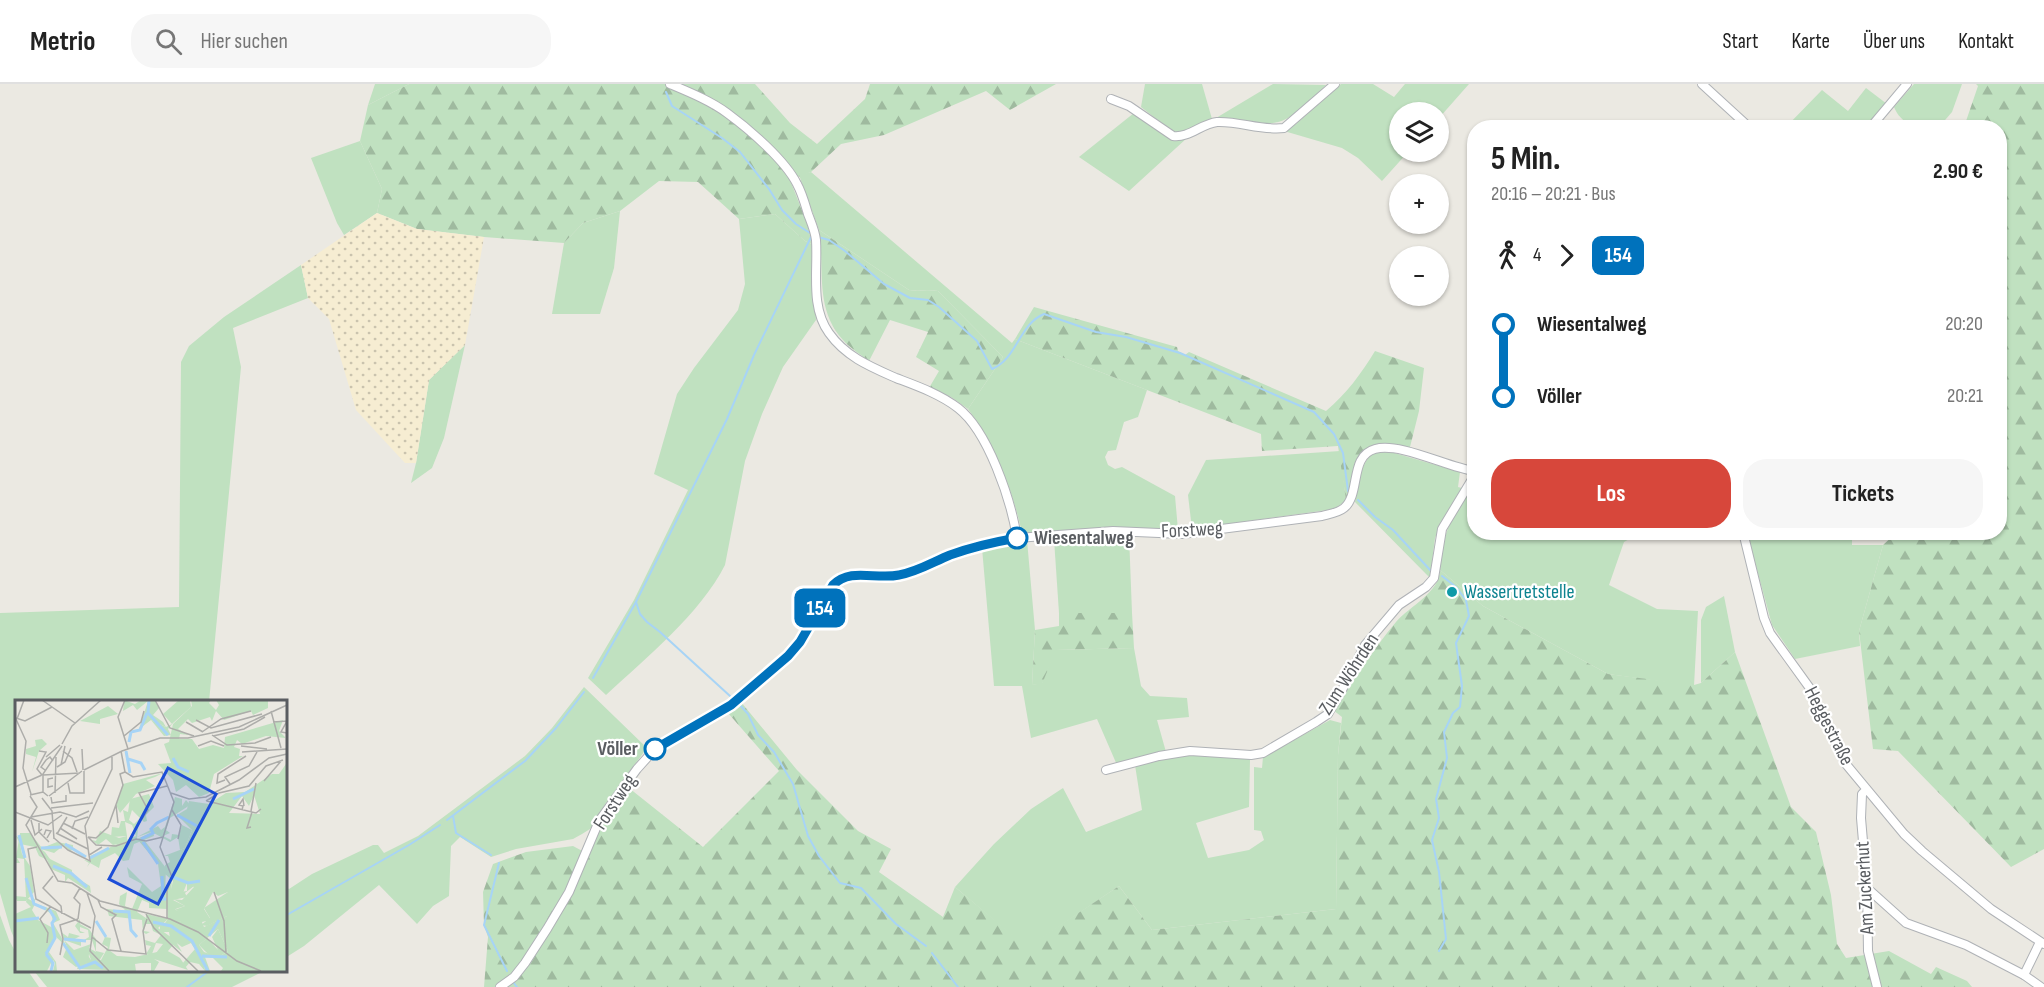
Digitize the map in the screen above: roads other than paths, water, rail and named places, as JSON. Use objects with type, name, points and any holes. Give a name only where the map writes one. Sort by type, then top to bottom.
[{"type":"street","points":[[670,84],[726,112],[788,170],[797,184],[815,236],[817,303],[823,323],[830,335],[861,363],[935,394],[957,407],[969,418],[986,446],[1001,481],[1014,519],[1017,538]]},
{"type":"street","points":[[1111,99],[1129,105],[1173,136],[1181,137],[1205,125],[1219,122],[1274,129],[1284,128],[1335,84]]},
{"type":"street","points":[[1702,84],[1741,120]]},
{"type":"street","points":[[1877,120],[1907,84]]},
{"type":"street","name":"Forstweg","points":[[500,987],[514,977],[547,929],[568,892],[599,821],[637,769],[655,749],[731,705],[788,656],[800,642],[833,585],[841,578],[851,574],[882,577],[912,572],[964,550],[1017,538],[1113,531],[1182,534],[1322,516],[1344,508],[1348,503],[1361,461],[1368,452],[1378,448],[1402,450],[1467,469]]},
{"type":"street","name":"Zum Wöhrden","points":[[1106,770],[1159,756],[1190,751],[1251,755],[1263,753],[1328,714],[1365,645],[1399,605],[1426,587],[1434,578],[1442,529],[1467,488]]},
{"type":"street","name":"Heggestraße","points":[[1745,540],[1764,618],[1770,633],[1802,675],[1845,763],[1904,834],[1991,909],[2042,943]]},
{"type":"street","name":"Am Zuckerhut","points":[[1866,790],[1863,794],[1861,818],[1867,888],[1868,951],[1877,987]]},
{"type":"street","points":[[1867,888],[1906,923],[1966,945],[2024,975],[2041,987]]},
{"type":"street","points":[[2024,975],[2042,943]]},
{"type":"waterway","points":[[666,92],[672,106],[740,152],[782,210],[796,224],[813,235]]},
{"type":"waterway","points":[[593,678],[636,602],[727,419],[754,355],[812,235]]},
{"type":"waterway","points":[[818,237],[829,240],[845,251],[884,284],[910,298],[928,300],[939,307],[977,341],[992,369],[1007,358],[1029,325],[1044,314],[1096,332],[1126,337],[1180,353],[1314,412],[1334,434],[1343,453],[1348,491]]},
{"type":"waterway","points":[[1358,500],[1375,517],[1393,530],[1432,572]]},
{"type":"waterway","points":[[1439,951],[1446,939],[1439,872],[1432,840],[1439,818],[1436,799],[1447,758],[1444,732],[1453,713],[1460,707],[1462,686],[1456,643],[1469,616],[1466,600],[1456,587],[1442,576]]},
{"type":"waterway","points":[[636,602],[640,614],[647,622],[730,696]]},
{"type":"waterway","points":[[447,820],[525,761],[556,728],[584,692]]},
{"type":"waterway","points":[[740,705],[748,714],[758,735],[774,752],[793,784],[808,836],[819,856],[840,883],[861,888],[896,924],[926,946]]},
{"type":"waterway","points":[[453,816],[456,833],[491,855]]},
{"type":"waterway","points":[[286,915],[440,825]]},
{"type":"waterway","points":[[499,863],[484,925],[507,971]]},
{"type":"waterway","points":[[932,953],[958,987]]},
{"type":"waterway","points":[[187,987],[207,972]]},
{"type":"waterway","points":[[513,982],[517,987]]},
{"type":"place","name":"Wiesentalweg","points":[[1017,538]]},
{"type":"place","name":"Wassertretstelle","points":[[1452,592]]},
{"type":"place","name":"Völler","points":[[655,749]]}]
